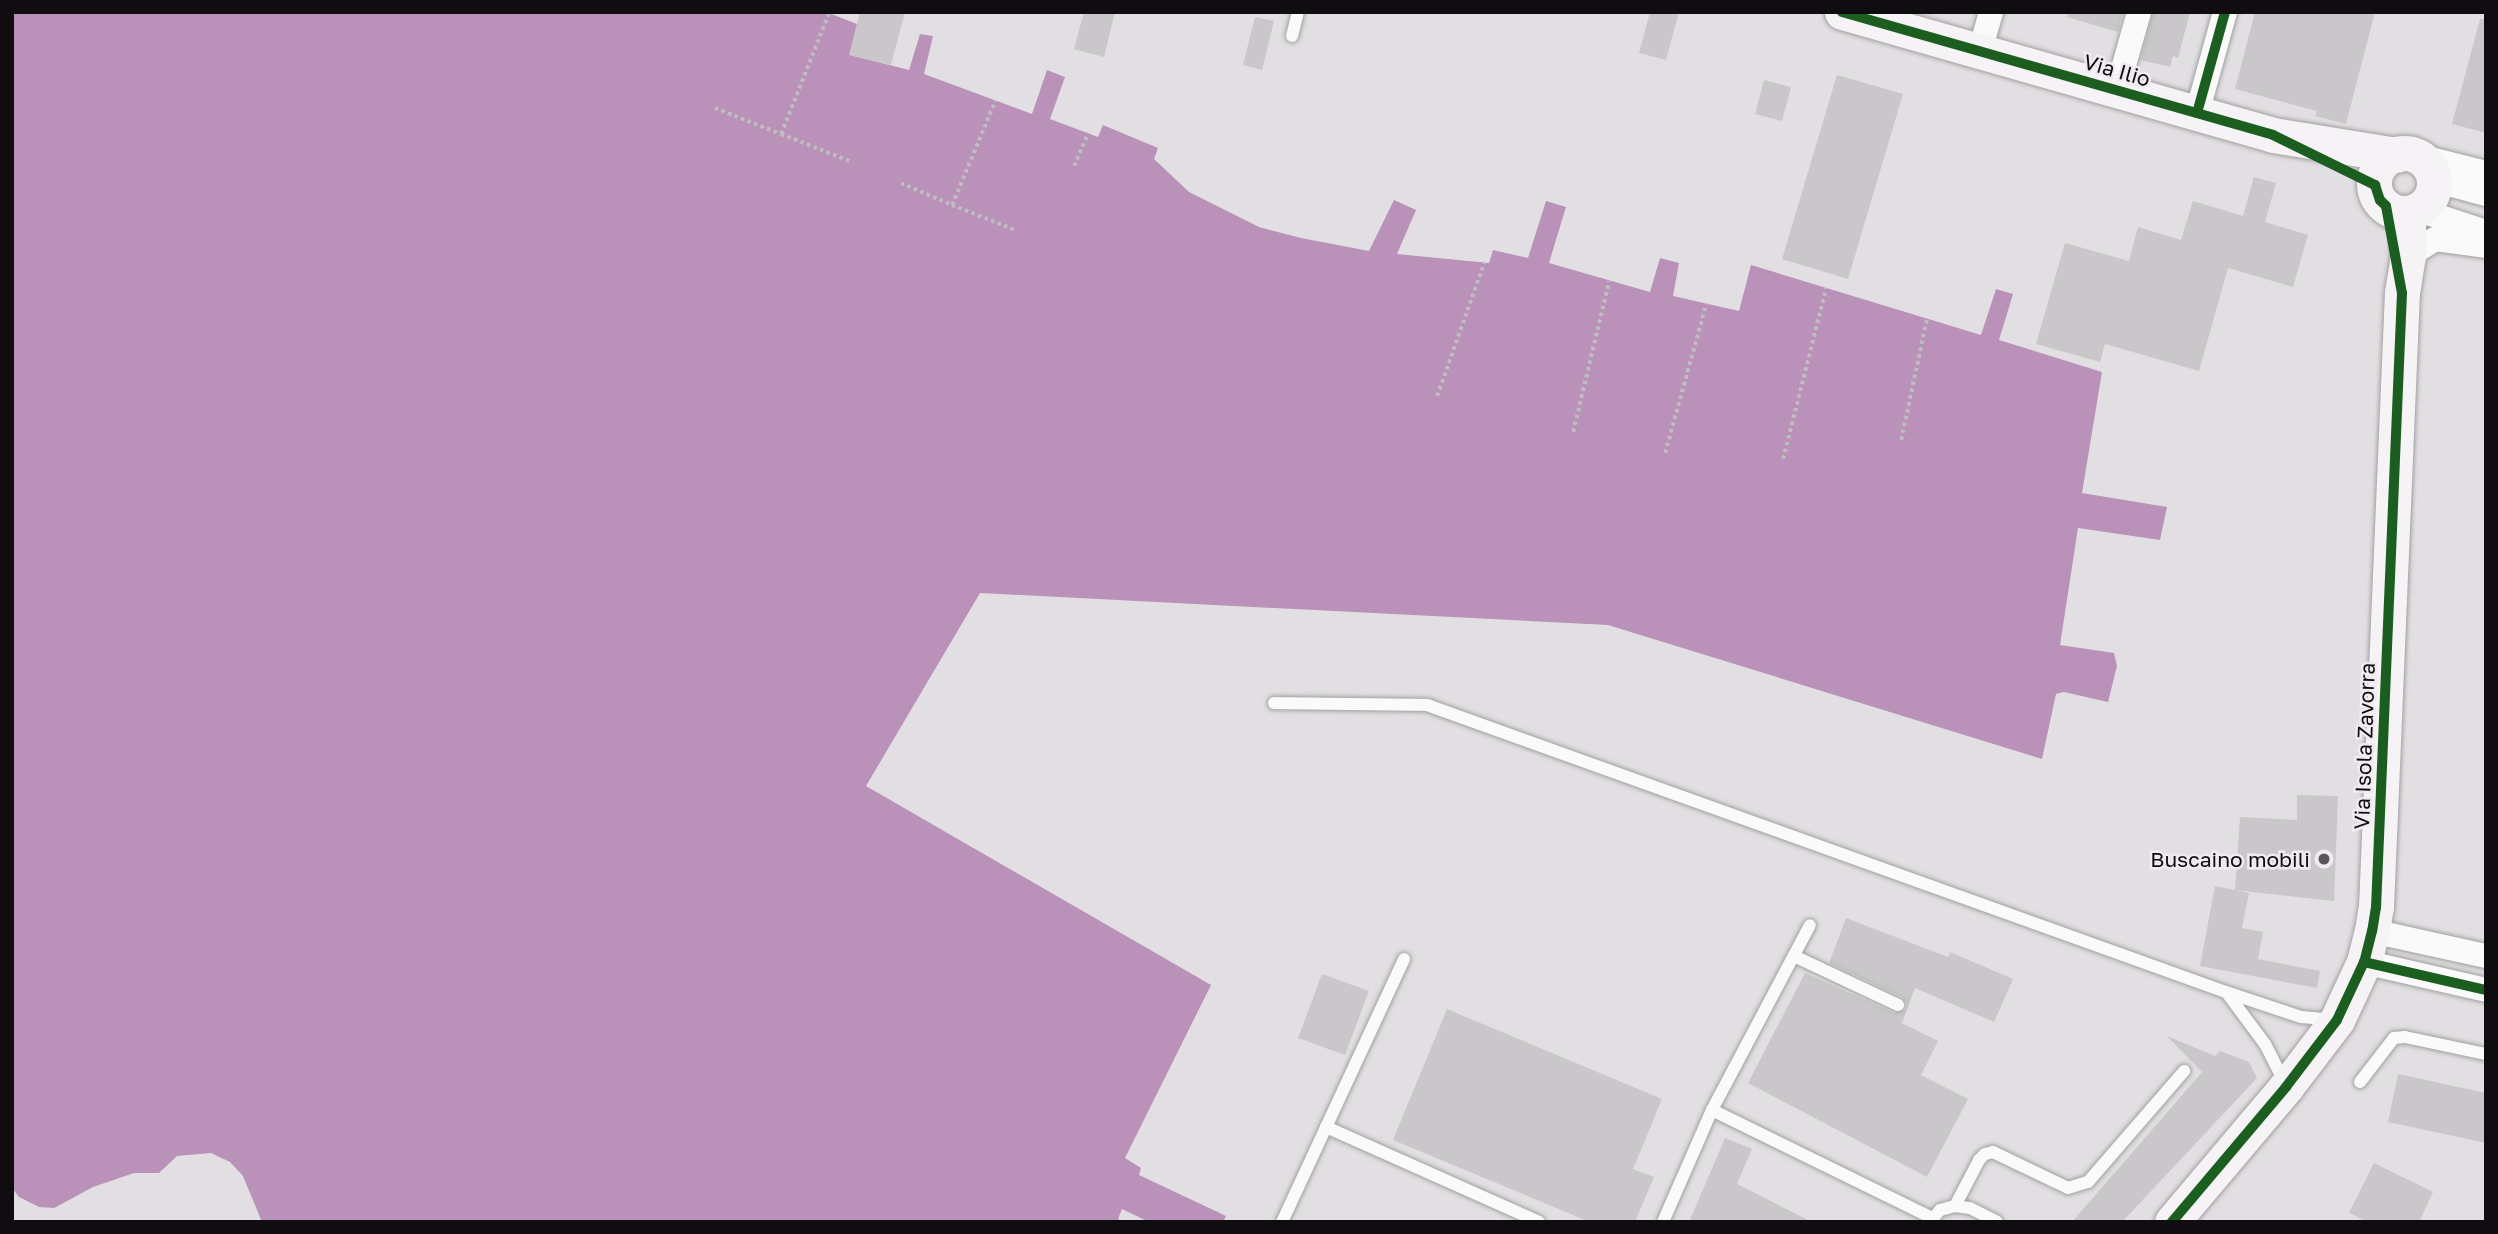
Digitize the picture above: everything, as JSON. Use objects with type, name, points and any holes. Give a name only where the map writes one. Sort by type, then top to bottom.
[{"type":"main road","name":"Via Ilio","points":[[1842,12],[1908,21],[1980,51],[2273,135],[2405,186]]},
{"type":"main road","name":"Via Isola Zavorra","points":[[2402,293],[2408,256],[2405,186]]},
{"type":"main road","name":"Via Isola Zavorra","points":[[2172,1222],[2286,1087],[2337,1020],[2368,947],[2377,893],[2405,186]]},
{"type":"street","points":[[1980,51],[1991,12]]},
{"type":"street","points":[[2117,90],[2139,12]]},
{"type":"street","points":[[2197,113],[2225,12]]},
{"type":"street","points":[[2405,186],[2486,173]]},
{"type":"street","points":[[2405,186],[2486,194]]},
{"type":"street","points":[[2405,186],[2486,232]]},
{"type":"street","points":[[2408,256],[2435,239],[2486,246]]},
{"type":"street","points":[[2368,947],[2486,956]]},
{"type":"street","points":[[2368,947],[2486,990]]},
{"type":"lane","points":[[1292,36],[1298,12]]},
{"type":"lane","points":[[1274,703],[1427,705],[2226,992],[2301,1017],[2337,1020]]},
{"type":"lane","points":[[1663,1222],[1712,1110],[1810,925]]},
{"type":"lane","points":[[1794,956],[1898,1005]]},
{"type":"lane","points":[[1282,1222],[1404,959]]},
{"type":"lane","points":[[2226,992],[2266,1044],[2286,1087]]},
{"type":"lane","points":[[2360,1082],[2394,1038],[2405,1037],[2486,1054]]},
{"type":"lane","points":[[1955,1206],[1979,1160],[1985,1154],[1993,1152],[2068,1188],[2088,1182],[2184,1071]]},
{"type":"lane","points":[[1712,1110],[1931,1220],[1940,1210],[1955,1206],[1970,1208],[1997,1222]]},
{"type":"lane","points":[[1326,1127],[1539,1222]]},
{"type":"path","points":[[781,134],[829,13]]},
{"type":"path","points":[[953,205],[995,101]]},
{"type":"path","points":[[715,108],[852,162]]},
{"type":"path","points":[[1073,166],[1088,133]]},
{"type":"path","points":[[901,183],[1015,230]]},
{"type":"path","points":[[1437,396],[1484,263]]},
{"type":"path","points":[[1573,432],[1609,281]]},
{"type":"path","points":[[1783,459],[1826,288]]},
{"type":"path","points":[[1665,453],[1706,303]]},
{"type":"path","points":[[1901,440],[1927,318]]},
{"type":"shaded area","points":[[12,12],[826,12],[857,24],[850,55],[909,70],[920,34],[933,36],[924,74],[1032,114],[1047,70],[1065,77],[1050,119],[1098,137],[1103,125],[1158,148],[1154,159],[1189,192],[1259,227],[1301,238],[1369,251],[1394,200],[1416,210],[1397,254],[1489,263],[1493,250],[1528,258],[1546,201],[1566,207],[1549,263],[1650,292],[1660,258],[1679,263],[1673,296],[1739,311],[1751,265],[1981,335],[1996,289],[2013,294],[1999,340],[2102,372],[2082,493],[2167,507],[2160,540],[2078,528],[2060,645],[2114,653],[2117,666],[2108,702],[2064,692],[2056,694],[2042,759],[1608,625],[980,593],[866,786],[1211,985],[1125,1158],[1141,1168],[1139,1175],[1226,1216],[1223,1222],[1149,1222],[1122,1209],[1118,1219],[1123,1222],[262,1222],[243,1176],[230,1162],[211,1153],[177,1156],[159,1173],[134,1173],[93,1187],[54,1208],[39,1207],[19,1197],[12,1188]]},
{"type":"building","points":[[860,12],[905,12],[891,65],[849,55]]},
{"type":"building","points":[[1084,12],[1115,12],[1104,57],[1074,49]]},
{"type":"building","points":[[1650,12],[1679,12],[1666,60],[1639,53]]},
{"type":"building","points":[[2068,12],[2123,12],[2118,32],[2067,17]]},
{"type":"building","points":[[2153,12],[2190,12],[2178,58],[2173,56],[2170,67],[2141,60]]},
{"type":"building","points":[[2255,12],[2375,12],[2346,124],[2315,116],[2317,111],[2235,89]]},
{"type":"building","points":[[1255,17],[1274,21],[1262,70],[1243,65]]},
{"type":"building","points":[[2480,19],[2486,19],[2486,133],[2452,124]]},
{"type":"building","points":[[1837,75],[1903,94],[1848,279],[1782,259]]},
{"type":"building","points":[[1764,80],[1791,87],[1782,121],[1755,114]]},
{"type":"building","points":[[2254,177],[2276,183],[2265,222],[2308,235],[2293,287],[2228,268],[2199,371],[2105,344],[2100,362],[2036,344],[2065,243],[2129,261],[2138,227],[2181,240],[2193,201],[2243,216]]},
{"type":"building","points":[[2297,795],[2338,796],[2334,901],[2235,890],[2240,817],[2297,820]]},
{"type":"building","points":[[2215,886],[2249,893],[2242,928],[2263,932],[2258,959],[2320,971],[2317,988],[2200,966]]},
{"type":"building","points":[[1846,918],[1948,957],[1950,952],[2013,979],[1994,1022],[1915,988],[1902,1023],[1938,1041],[1921,1075],[1968,1099],[1927,1177],[1748,1083],[1805,973],[1894,1013],[1906,1009],[1907,1004],[1902,997],[1829,963]]},
{"type":"building","points":[[1322,974],[1369,991],[1345,1055],[1298,1038]]},
{"type":"building","points":[[1447,1009],[1662,1099],[1633,1169],[1654,1177],[1635,1222],[1590,1222],[1393,1140]]},
{"type":"building","points":[[2167,1036],[2215,1056],[2220,1051],[2249,1062],[2257,1078],[2122,1222],[2072,1222],[2202,1072]]},
{"type":"building","points":[[2398,1074],[2486,1093],[2486,1143],[2388,1122]]},
{"type":"building","points":[[1725,1138],[1752,1149],[1737,1184],[1812,1222],[1689,1222]]},
{"type":"building","points":[[2374,1163],[2433,1192],[2419,1222],[2368,1222],[2349,1213]]},
{"type":"cycle path","points":[[1842,12],[2273,135],[2375,185],[2380,200],[2386,206],[2402,293],[2376,907],[2372,931],[2364,962],[2337,1020],[2286,1087],[2172,1222]]},
{"type":"cycle path","points":[[2197,113],[2225,12]]},
{"type":"cycle path","points":[[2364,962],[2486,990]]},
{"type":"place","name":"Buscaino mobili","points":[[2324,859]]}]
